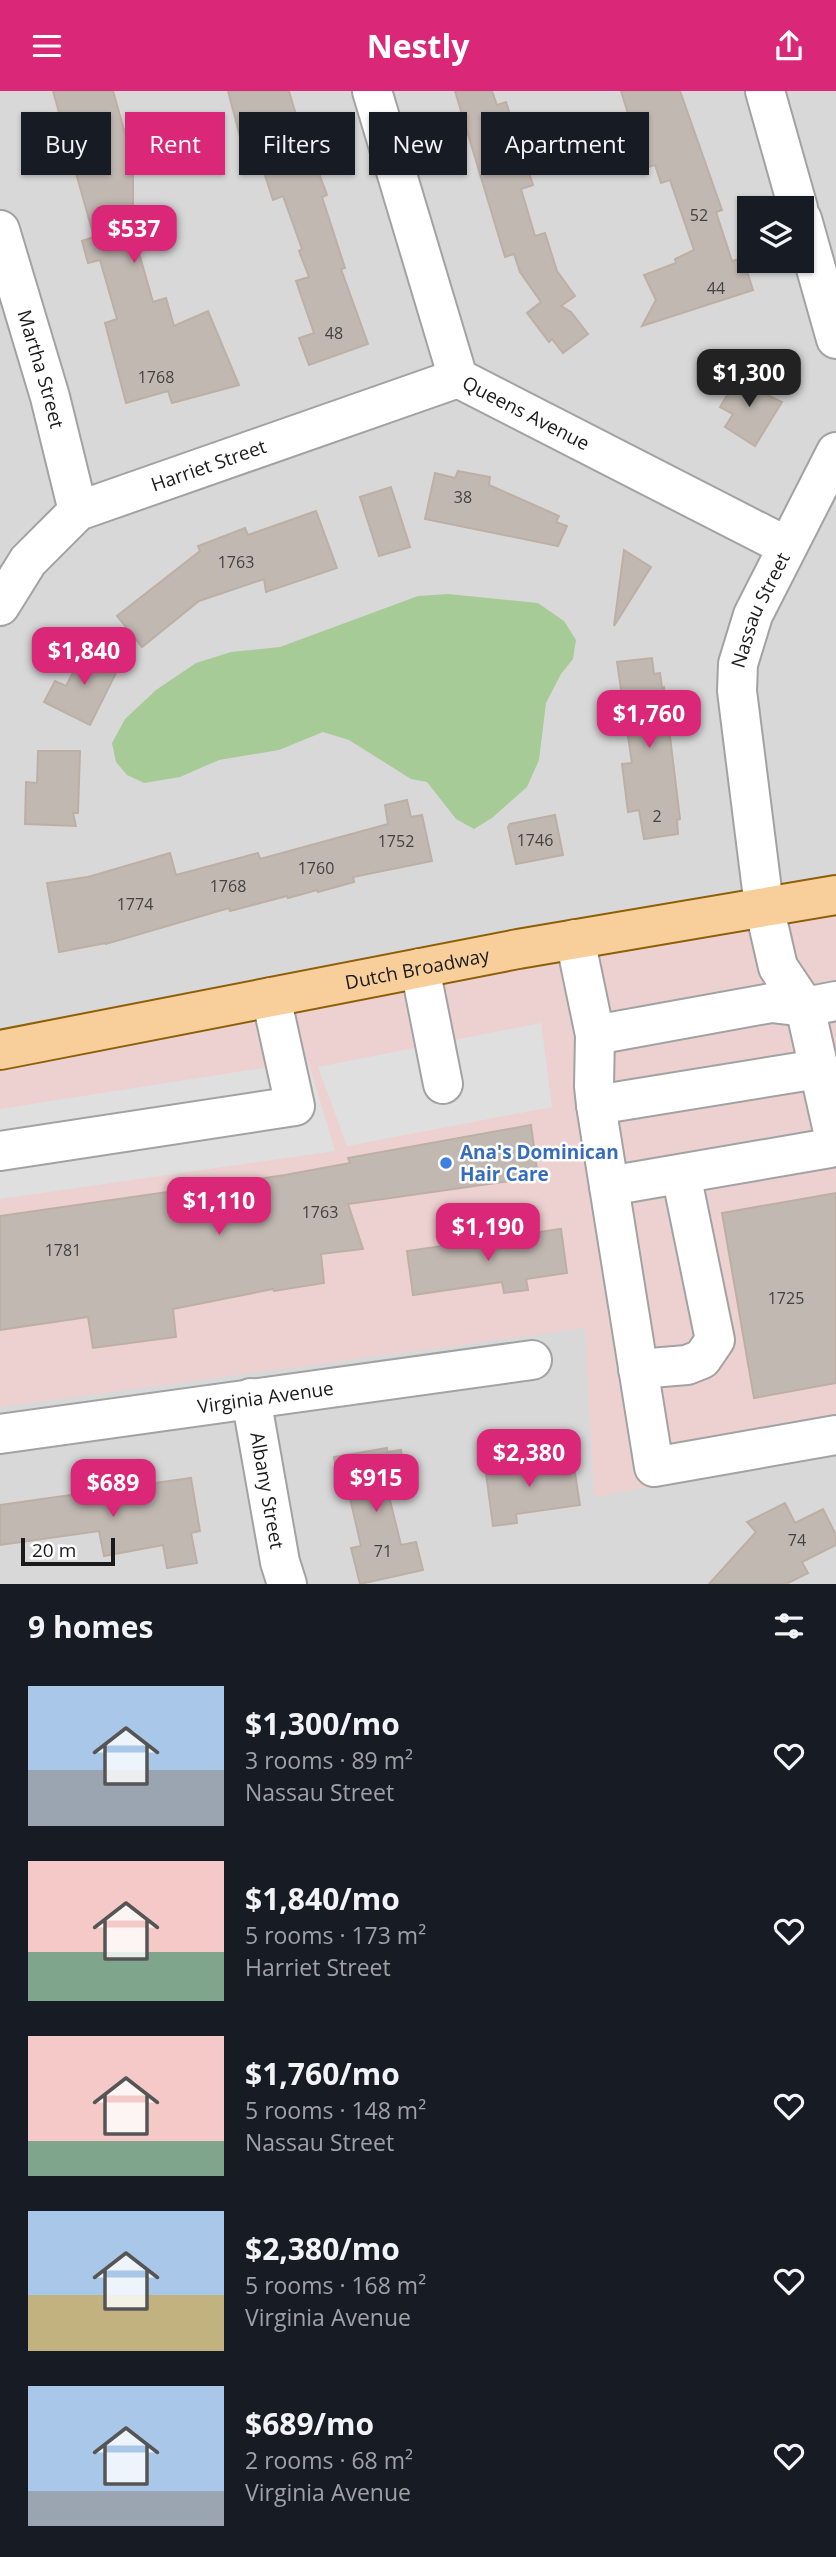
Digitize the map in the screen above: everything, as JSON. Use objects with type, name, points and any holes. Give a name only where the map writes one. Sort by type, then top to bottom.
[{"type":"main road","name":"Dutch Broadway","points":[[0,1050],[575,939],[836,895]]},
{"type":"street","name":"Queens Avenue","points":[[372,91],[458,377],[786,547]]},
{"type":"street","points":[[765,91],[795,196]]},
{"type":"street","name":"Martha Street","points":[[0,230],[50,397],[78,511]]},
{"type":"street","points":[[814,261],[836,339]]},
{"type":"street","name":"Harriet Street","points":[[0,606],[28,561],[78,511],[458,377]]},
{"type":"street","name":"Nassau Street","points":[[820,1004],[778,967],[764,906],[737,691],[738,664],[753,615],[836,453]]},
{"type":"street","points":[[575,939],[595,1035],[596,1105],[654,1467],[836,1435]]},
{"type":"street","points":[[420,968],[443,1084]]},
{"type":"street","points":[[0,1151],[295,1106],[271,997]]},
{"type":"street","points":[[595,1035],[771,1003],[820,1004],[818,1069],[834,1136],[830,1148],[609,1186]]},
{"type":"street","points":[[596,1105],[818,1069]]},
{"type":"street","points":[[638,1369],[687,1366],[702,1359],[715,1340],[681,1174]]},
{"type":"street","name":"Virginia Avenue","points":[[0,1434],[532,1360]]},
{"type":"street","name":"Albany Street","points":[[251,1398],[280,1562],[287,1584]]},
{"type":"shaded area","points":[[0,91],[836,91],[836,1584],[0,1584]]},
{"type":"shaded area","points":[[836,903],[836,1451],[594,1497],[585,1328],[0,1407],[0,1055]]},
{"type":"shaded area","points":[[541,1023],[552,1107],[347,1146],[318,1067]]},
{"type":"shaded area","points":[[308,1061],[335,1151],[0,1199],[0,1109]]},
{"type":"green space","points":[[448,594],[538,603],[564,621],[576,640],[573,659],[561,674],[546,703],[539,760],[527,787],[492,818],[474,829],[456,819],[427,782],[411,779],[349,740],[323,732],[279,750],[219,760],[180,777],[144,783],[127,775],[116,762],[112,743],[125,719],[156,690],[196,663],[231,652],[280,647],[418,596]]},
{"type":"building","points":[[53,91],[113,91],[125,134],[125,175],[133,175],[133,221],[147,217],[154,242],[137,246],[153,302],[166,298],[174,326],[208,311],[239,385],[172,403],[168,391],[126,403],[105,323],[117,319],[100,260],[88,263],[82,241],[94,237],[77,175],[111,175],[111,112],[59,112]]},
{"type":"building","points":[[228,91],[289,91],[295,112],[239,112],[239,133]]},
{"type":"building","points":[[455,91],[492,91],[497,105],[506,102],[509,112],[481,112],[481,175],[530,175],[533,185],[521,189],[535,236],[545,233],[557,271],[575,296],[561,306],[571,312],[588,334],[563,353],[552,339],[549,342],[527,313],[541,302],[520,272],[514,254],[505,257],[467,131],[467,112],[461,112]]},
{"type":"building","points":[[621,91],[680,91],[722,210],[716,212],[732,261],[737,260],[737,273],[748,273],[753,290],[642,326],[656,300],[644,275],[676,263],[675,259],[694,250],[670,180],[661,183],[655,165],[649,167],[649,112],[628,112]]},
{"type":"building","points":[[265,175],[320,175],[327,195],[322,197],[345,268],[341,269],[368,344],[309,365],[299,338],[314,333],[296,281],[309,277],[283,196],[273,200]]},
{"type":"building","points":[[741,372],[766,388],[763,393],[782,402],[755,446],[725,427],[733,414],[720,407]]},
{"type":"building","points":[[458,471],[490,477],[489,485],[559,516],[556,522],[567,526],[558,546],[425,519],[435,473],[455,478]]},
{"type":"building","points":[[391,487],[410,547],[379,556],[360,497]]},
{"type":"building","points":[[316,511],[337,568],[266,592],[264,579],[199,601],[142,647],[117,616],[200,551],[198,546],[245,528],[248,535]]},
{"type":"building","points":[[624,550],[651,567],[614,626]]},
{"type":"building","points":[[86,647],[120,665],[90,725],[44,702],[55,681],[66,686]]},
{"type":"building","points":[[652,658],[654,674],[660,673],[662,688],[664,687],[680,819],[677,820],[678,834],[644,839],[639,810],[628,812],[622,764],[632,763],[617,662]]},
{"type":"building","points":[[38,751],[80,751],[78,813],[73,813],[76,826],[25,824],[26,782],[37,783]]},
{"type":"building","points":[[407,800],[411,817],[422,815],[432,861],[353,877],[354,882],[318,892],[317,890],[288,898],[287,896],[230,911],[229,908],[106,944],[59,952],[47,883],[88,877],[170,853],[176,875],[258,853],[260,859],[388,824],[385,805]]},
{"type":"building","points":[[555,815],[563,855],[516,864],[508,827],[510,824]]},
{"type":"building","points":[[531,1125],[538,1177],[348,1204],[363,1249],[321,1254],[324,1283],[274,1291],[273,1289],[173,1309],[176,1337],[93,1348],[88,1317],[0,1330],[0,1216],[285,1175],[350,1163],[348,1158]]},
{"type":"building","points":[[836,1193],[836,1383],[754,1398],[722,1213]]},
{"type":"building","points":[[561,1229],[567,1273],[526,1279],[528,1290],[504,1293],[502,1282],[413,1295],[407,1251]]},
{"type":"building","points":[[387,1448],[387,1452],[401,1450],[407,1485],[387,1488],[401,1545],[416,1542],[423,1570],[360,1584],[351,1548],[361,1546],[349,1494],[341,1495],[334,1457]]},
{"type":"building","points":[[553,1457],[555,1470],[574,1467],[580,1505],[516,1514],[517,1523],[493,1526],[485,1466]]},
{"type":"building","points":[[191,1478],[200,1531],[191,1533],[197,1563],[167,1568],[163,1545],[104,1556],[99,1531],[0,1545],[0,1505]]},
{"type":"building","points":[[785,1503],[795,1523],[823,1509],[836,1535],[836,1545],[802,1562],[808,1573],[786,1584],[709,1584],[756,1532],[747,1522]]},
{"type":"place","name":"Ana's Dominican Hair Care","points":[[446,1163]]}]
